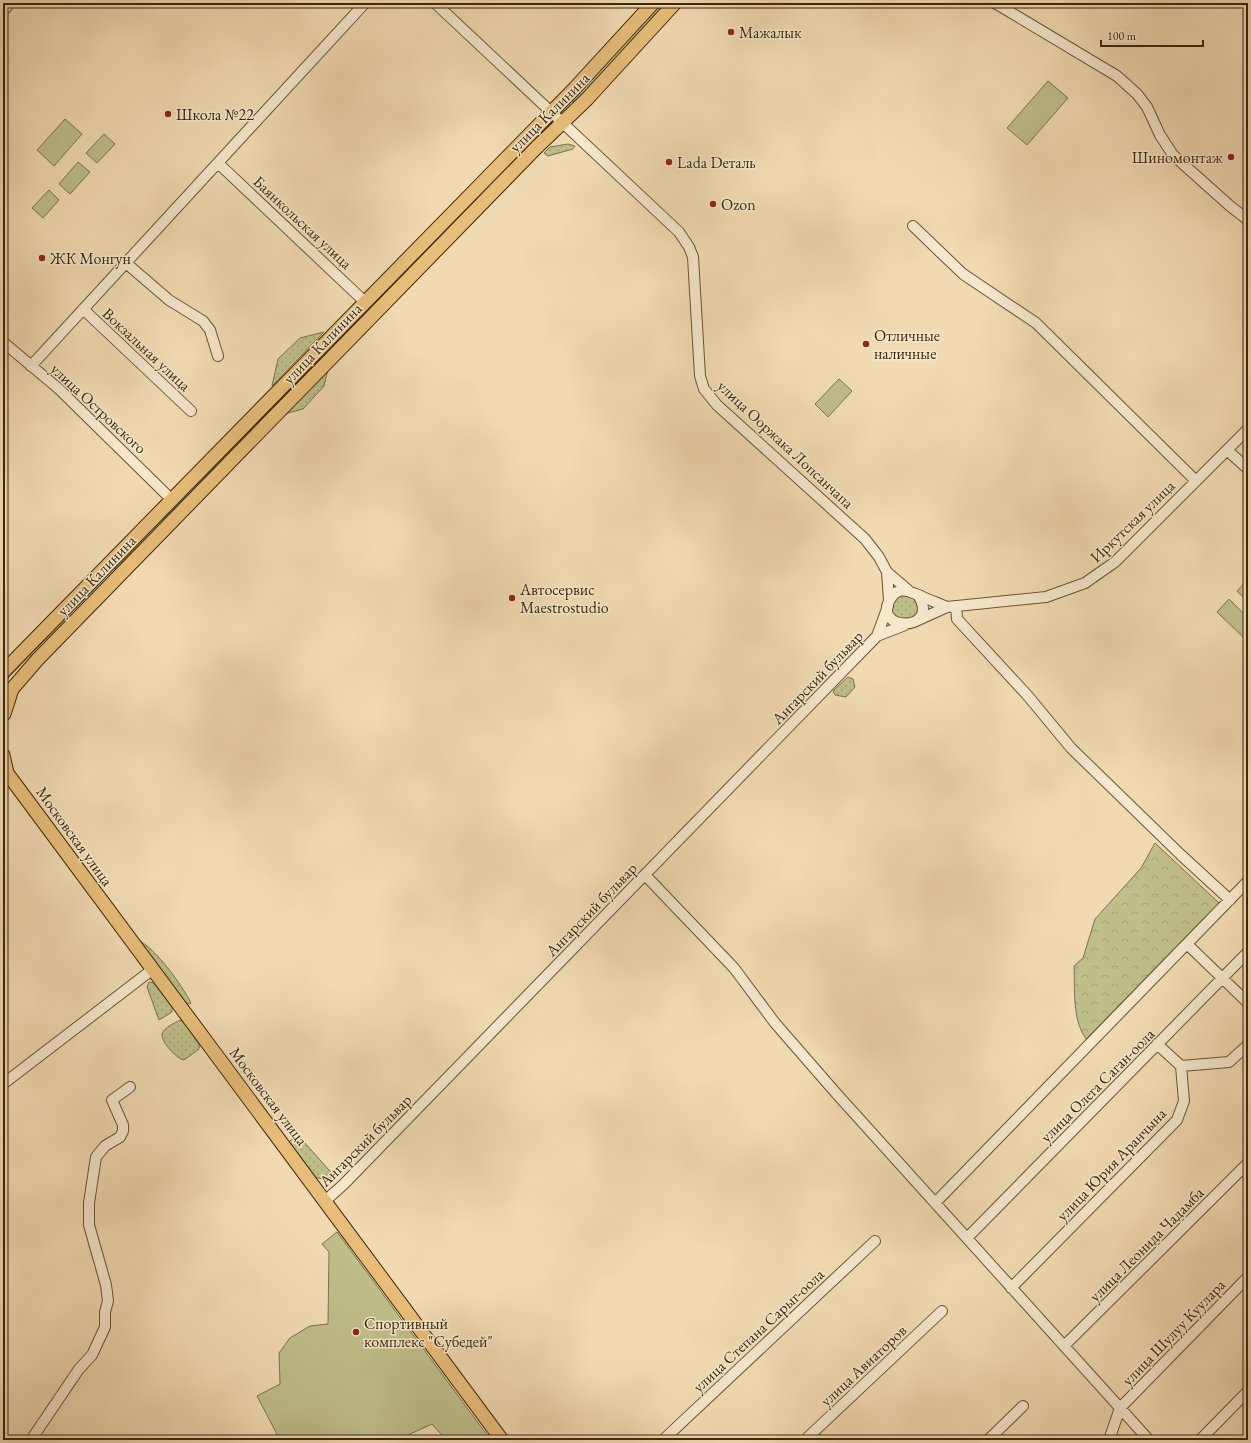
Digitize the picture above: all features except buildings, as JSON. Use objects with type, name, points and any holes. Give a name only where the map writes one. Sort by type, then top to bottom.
[{"type":"main road","name":"улица Калинина","points":[[3,672],[552,111],[654,3]]},
{"type":"main road","name":"улица Калинина","points":[[3,716],[7,699],[20,678],[354,334],[587,99],[675,3]]},
{"type":"main road","points":[[344,324],[354,334]]},
{"type":"main road","points":[[102,572],[112,582]]},
{"type":"main road","name":"Московская улица","points":[[3,755],[5,771],[502,1440]]},
{"type":"street","points":[[3,11],[10,3]]},
{"type":"street","points":[[31,366],[365,3]]},
{"type":"street","name":"улица Ооржака Лопсанчапа","points":[[435,3],[674,226],[689,247],[695,270],[700,376],[704,389],[710,398],[866,539],[880,557],[887,572],[888,603]]},
{"type":"street","points":[[995,3],[1117,76],[1137,94],[1147,107],[1160,135],[1173,155],[1230,206],[1248,220]]},
{"type":"street","name":"Баянкольская улица","points":[[218,164],[365,302]]},
{"type":"street","points":[[913,226],[963,274],[1003,303],[1017,309],[1036,323],[1196,481]]},
{"type":"street","points":[[126,263],[169,300],[203,321],[210,330],[218,356]]},
{"type":"street","name":"Вокзальная улица","points":[[83,309],[191,411]]},
{"type":"street","name":"улица Островского","points":[[3,342],[58,389],[172,500]]},
{"type":"street","name":"Иркутская улица","points":[[916,621],[951,606],[1046,597],[1085,583],[1115,562],[1248,429]]},
{"type":"street","points":[[1227,450],[1248,469]]},
{"type":"street","name":"улица Ооржака Лопсанчапа","points":[[887,572],[908,590]]},
{"type":"street","points":[[908,590],[918,596],[921,600],[922,612],[916,621],[905,625],[895,621],[891,617],[888,603],[897,592],[908,590]]},
{"type":"street","name":"Иркутская улица","points":[[918,596],[951,606]]},
{"type":"street","name":"Ангарский бульвар","points":[[877,636],[888,603]]},
{"type":"street","points":[[951,606],[958,619],[1028,696],[1071,748],[1181,855],[1230,900]]},
{"type":"street","name":"Ангарский бульвар","points":[[325,1201],[344,1184],[877,636],[905,625]]},
{"type":"street","points":[[645,875],[734,968],[775,1023],[1011,1288],[1149,1440]]},
{"type":"street","points":[[935,1202],[1188,945],[1248,881]]},
{"type":"street","points":[[1188,945],[1248,1003]]},
{"type":"street","name":"улица Олега Саган-оола","points":[[967,1238],[1248,952]]},
{"type":"street","points":[[3,1084],[153,969]]},
{"type":"street","points":[[1157,1044],[1180,1066],[1229,1062],[1248,1045]]},
{"type":"street","name":"улица Юрия Аранчына","points":[[1011,1288],[1177,1120],[1184,1101],[1180,1066]]},
{"type":"street","points":[[31,1440],[79,1369],[92,1355],[105,1327],[105,1312],[108,1301],[106,1285],[89,1225],[89,1203],[96,1158],[105,1146],[120,1137],[123,1131],[123,1125],[112,1100],[130,1087]]},
{"type":"street","name":"улица Леонида Чадамба","points":[[1064,1346],[1248,1163]]},
{"type":"street","name":"улица Степана Сарыг-оола","points":[[663,1440],[875,1241]]},
{"type":"street","name":"улица Шулуу Куулара","points":[[1120,1408],[1248,1277]]},
{"type":"street","name":"улица Авиаторов","points":[[805,1440],[942,1312]]},
{"type":"street","points":[[1200,1440],[1248,1391]]},
{"type":"street","points":[[988,1440],[1023,1406]]},
{"type":"street","points":[[1109,1440],[1120,1408]]},
{"type":"green space","points":[[661,3],[667,3],[574,103],[572,98]]},
{"type":"green space","points":[[1048,81],[1068,98],[1027,145],[1007,128]]},
{"type":"green space","points":[[65,119],[82,134],[54,166],[37,150]]},
{"type":"green space","points":[[542,124],[545,129],[358,321],[355,317]]},
{"type":"green space","points":[[104,134],[115,144],[97,163],[86,153]]},
{"type":"green space","points":[[568,144],[575,146],[573,149],[548,156],[544,153],[550,147]]},
{"type":"green space","points":[[78,162],[90,172],[70,194],[59,184]]},
{"type":"green space","points":[[49,190],[59,200],[43,218],[32,208]]},
{"type":"green space","points":[[345,326],[349,330],[116,569],[112,565]]},
{"type":"green space","points":[[324,332],[272,386],[278,359],[300,338]]},
{"type":"green space","points":[[329,365],[324,386],[303,409],[284,414]]},
{"type":"green space","points":[[839,379],[852,391],[828,417],[815,404]]},
{"type":"green space","points":[[102,576],[104,579],[9,677],[3,690],[3,676]]},
{"type":"green space","points":[[1248,579],[1248,602],[1237,591]]},
{"type":"green space","points":[[910,594],[919,604],[916,617],[903,621],[892,613],[891,604],[896,596]]},
{"type":"green space","points":[[1229,599],[1248,618],[1248,632],[1243,637],[1217,612]]},
{"type":"green space","points":[[848,677],[853,679],[855,687],[846,697],[835,695],[833,691]]},
{"type":"green space","points":[[1155,843],[1219,903],[1086,1039],[1078,1023],[1076,1013],[1074,966],[1083,958],[1095,919],[1141,868]]},
{"type":"green space","points":[[136,939],[151,949],[167,967],[187,995],[191,1003],[190,1004],[181,1001]]},
{"type":"green space","points":[[149,982],[154,983],[172,1007],[172,1012],[159,1020],[147,987]]},
{"type":"green space","points":[[180,1020],[184,1022],[200,1046],[198,1050],[184,1060],[177,1057],[170,1050],[162,1037],[163,1032],[167,1028]]},
{"type":"green space","points":[[297,1134],[336,1178],[326,1180],[315,1177],[289,1142]]},
{"type":"green space","name":"Спортивный комплекс \"Субедей\"","points":[[337,1232],[487,1435],[479,1440],[446,1440],[432,1424],[397,1440],[280,1440],[257,1396],[280,1384],[279,1353],[290,1338],[310,1326],[328,1324],[329,1252],[322,1244]]},
{"type":"place","name":"Мажалык","points":[[731,32]]},
{"type":"place","name":"Школа №22","points":[[168,114]]},
{"type":"place","name":"Шиномонтаж","points":[[1231,157]]},
{"type":"place","name":"Lada Dеталь","points":[[669,162]]},
{"type":"place","name":"Ozon","points":[[713,204]]},
{"type":"place","name":"ЖК Монгун","points":[[42,258]]},
{"type":"place","name":"Отличные наличные","points":[[866,344]]},
{"type":"place","name":"Автосервис Maestrostudio","points":[[512,598]]},
{"type":"place","name":"Спортивный комплекс \"Субедей\"","points":[[356,1332]]}]
